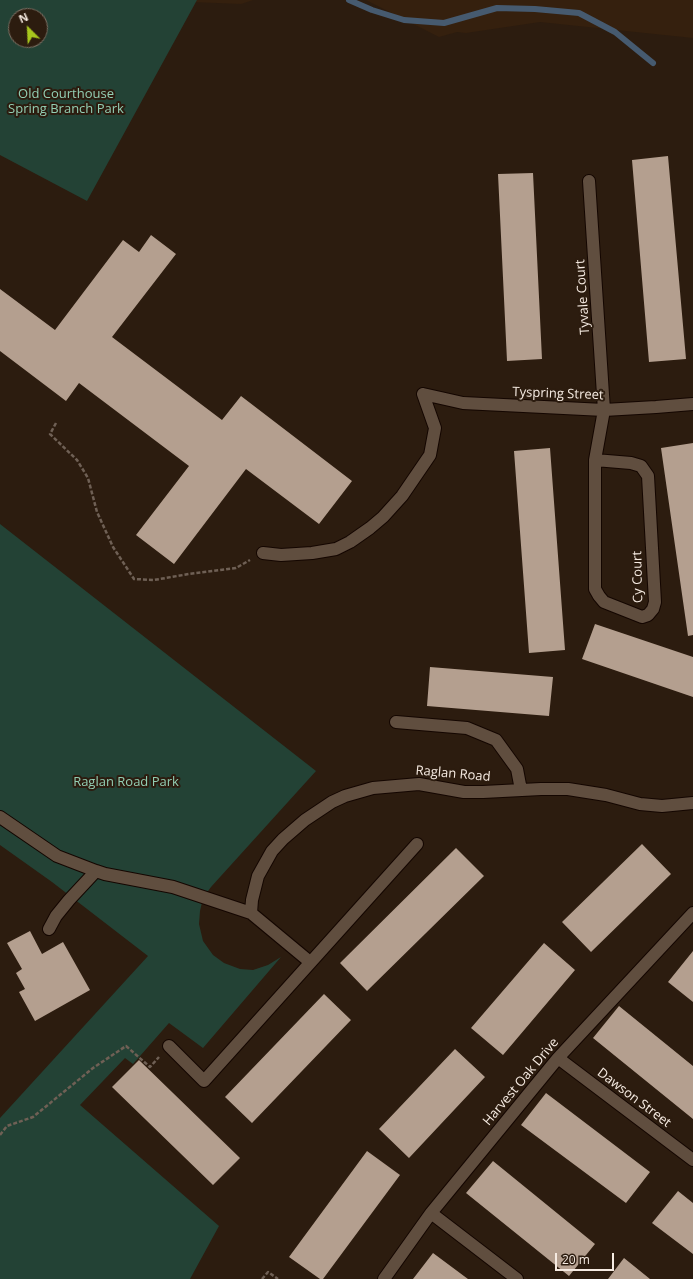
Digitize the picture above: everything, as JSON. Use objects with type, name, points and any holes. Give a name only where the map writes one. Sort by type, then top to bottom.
[{"type":"street","name":"Tyvale Court","points":[[589,181],[604,410]]},
{"type":"street","name":"Tyspring Street","points":[[263,553],[281,555],[312,553],[336,549],[357,537],[383,517],[402,496],[430,455],[435,428],[423,394],[463,404],[604,410],[693,404]]},
{"type":"street","name":"Cy Court","points":[[595,460],[631,463],[641,466],[648,476],[655,602],[653,609],[648,615],[642,618],[604,602],[598,596],[595,589],[595,460],[604,410]]},
{"type":"street","points":[[396,722],[467,728],[496,740],[517,769],[521,790]]},
{"type":"street","name":"Raglan Road","points":[[251,913],[252,900],[258,876],[272,851],[283,839],[305,820],[332,802],[345,796],[373,788],[419,784],[464,792],[568,789],[606,795],[640,804],[662,806],[693,803]]},
{"type":"street","points":[[0,817],[57,856],[96,871],[173,887],[251,913],[310,962]]},
{"type":"street","points":[[169,1046],[204,1081],[416,844]]},
{"type":"street","points":[[49,929],[56,916],[96,871]]},
{"type":"street","name":"Harvest Oak Drive","points":[[384,1279],[431,1213],[558,1058],[693,913]]},
{"type":"street","name":"Dawson Street","points":[[558,1058],[693,1160]]},
{"type":"street","points":[[431,1213],[517,1279]]},
{"type":"path","points":[[56,423],[50,434],[77,460],[88,478],[97,512],[113,547],[134,579],[154,580],[236,568],[263,553]]},
{"type":"path","points":[[0,1135],[7,1126],[33,1117],[93,1068],[126,1046],[150,1067],[169,1046]]},
{"type":"path","points":[[262,1279],[268,1272],[278,1279]]},
{"type":"shaded area","points":[[193,0],[253,0],[241,4],[192,2]]},
{"type":"shaded area","points":[[366,0],[693,0],[693,38],[540,22],[466,33],[457,32],[439,37]]},
{"type":"green space","name":"Old Courthouse Spring Branch Park","points":[[0,0],[197,0],[87,201],[0,155]]},
{"type":"green space","name":"Raglan Road Park","points":[[0,524],[316,771],[211,887],[203,898],[200,911],[199,924],[203,941],[213,955],[224,963],[240,969],[253,970],[268,965],[281,957],[203,1048],[169,1023],[133,1064],[125,1058],[80,1105],[219,1226],[190,1279],[0,1279],[0,1118],[148,956],[52,882],[0,845]]},
{"type":"building","points":[[668,156],[686,359],[649,362],[632,160]]},
{"type":"building","points":[[533,173],[542,359],[507,361],[498,174]]},
{"type":"building","points":[[151,235],[176,254],[112,337],[222,420],[241,396],[352,481],[319,524],[246,469],[174,564],[136,535],[189,466],[79,383],[66,401],[0,351],[0,289],[55,330],[123,240],[139,252]]},
{"type":"building","points":[[693,443],[693,635],[688,636],[661,448]]},
{"type":"building","points":[[550,448],[565,650],[529,653],[514,451]]},
{"type":"building","points":[[595,624],[693,657],[693,697],[582,659]]},
{"type":"building","points":[[430,667],[553,677],[549,716],[427,706]]},
{"type":"building","points":[[642,844],[671,874],[591,952],[562,922]]},
{"type":"building","points":[[456,848],[484,876],[367,991],[340,963]]},
{"type":"building","points":[[30,931],[42,954],[63,942],[90,990],[35,1021],[19,992],[25,989],[16,973],[22,969],[7,943]]},
{"type":"building","points":[[544,943],[575,970],[503,1055],[471,1028]]},
{"type":"building","points":[[693,951],[693,1002],[668,982]]},
{"type":"building","points":[[324,994],[351,1020],[252,1123],[225,1097]]},
{"type":"building","points":[[619,1006],[693,1066],[693,1119],[593,1038]]},
{"type":"building","points":[[455,1049],[485,1077],[409,1158],[379,1129]]},
{"type":"building","points":[[139,1060],[240,1158],[213,1185],[112,1087]]},
{"type":"building","points":[[546,1093],[650,1172],[626,1203],[521,1125]]},
{"type":"building","points":[[367,1151],[400,1175],[323,1279],[320,1279],[289,1257]]},
{"type":"building","points":[[493,1161],[595,1244],[569,1276],[466,1193]]},
{"type":"building","points":[[678,1191],[693,1203],[693,1254],[652,1223]]},
{"type":"building","points":[[433,1253],[468,1279],[413,1279]]},
{"type":"building","points":[[624,1258],[650,1279],[608,1279]]},
{"type":"waterway","points":[[349,0],[372,10],[404,20],[444,23],[497,8],[535,9],[579,13],[615,32],[653,63]]}]
